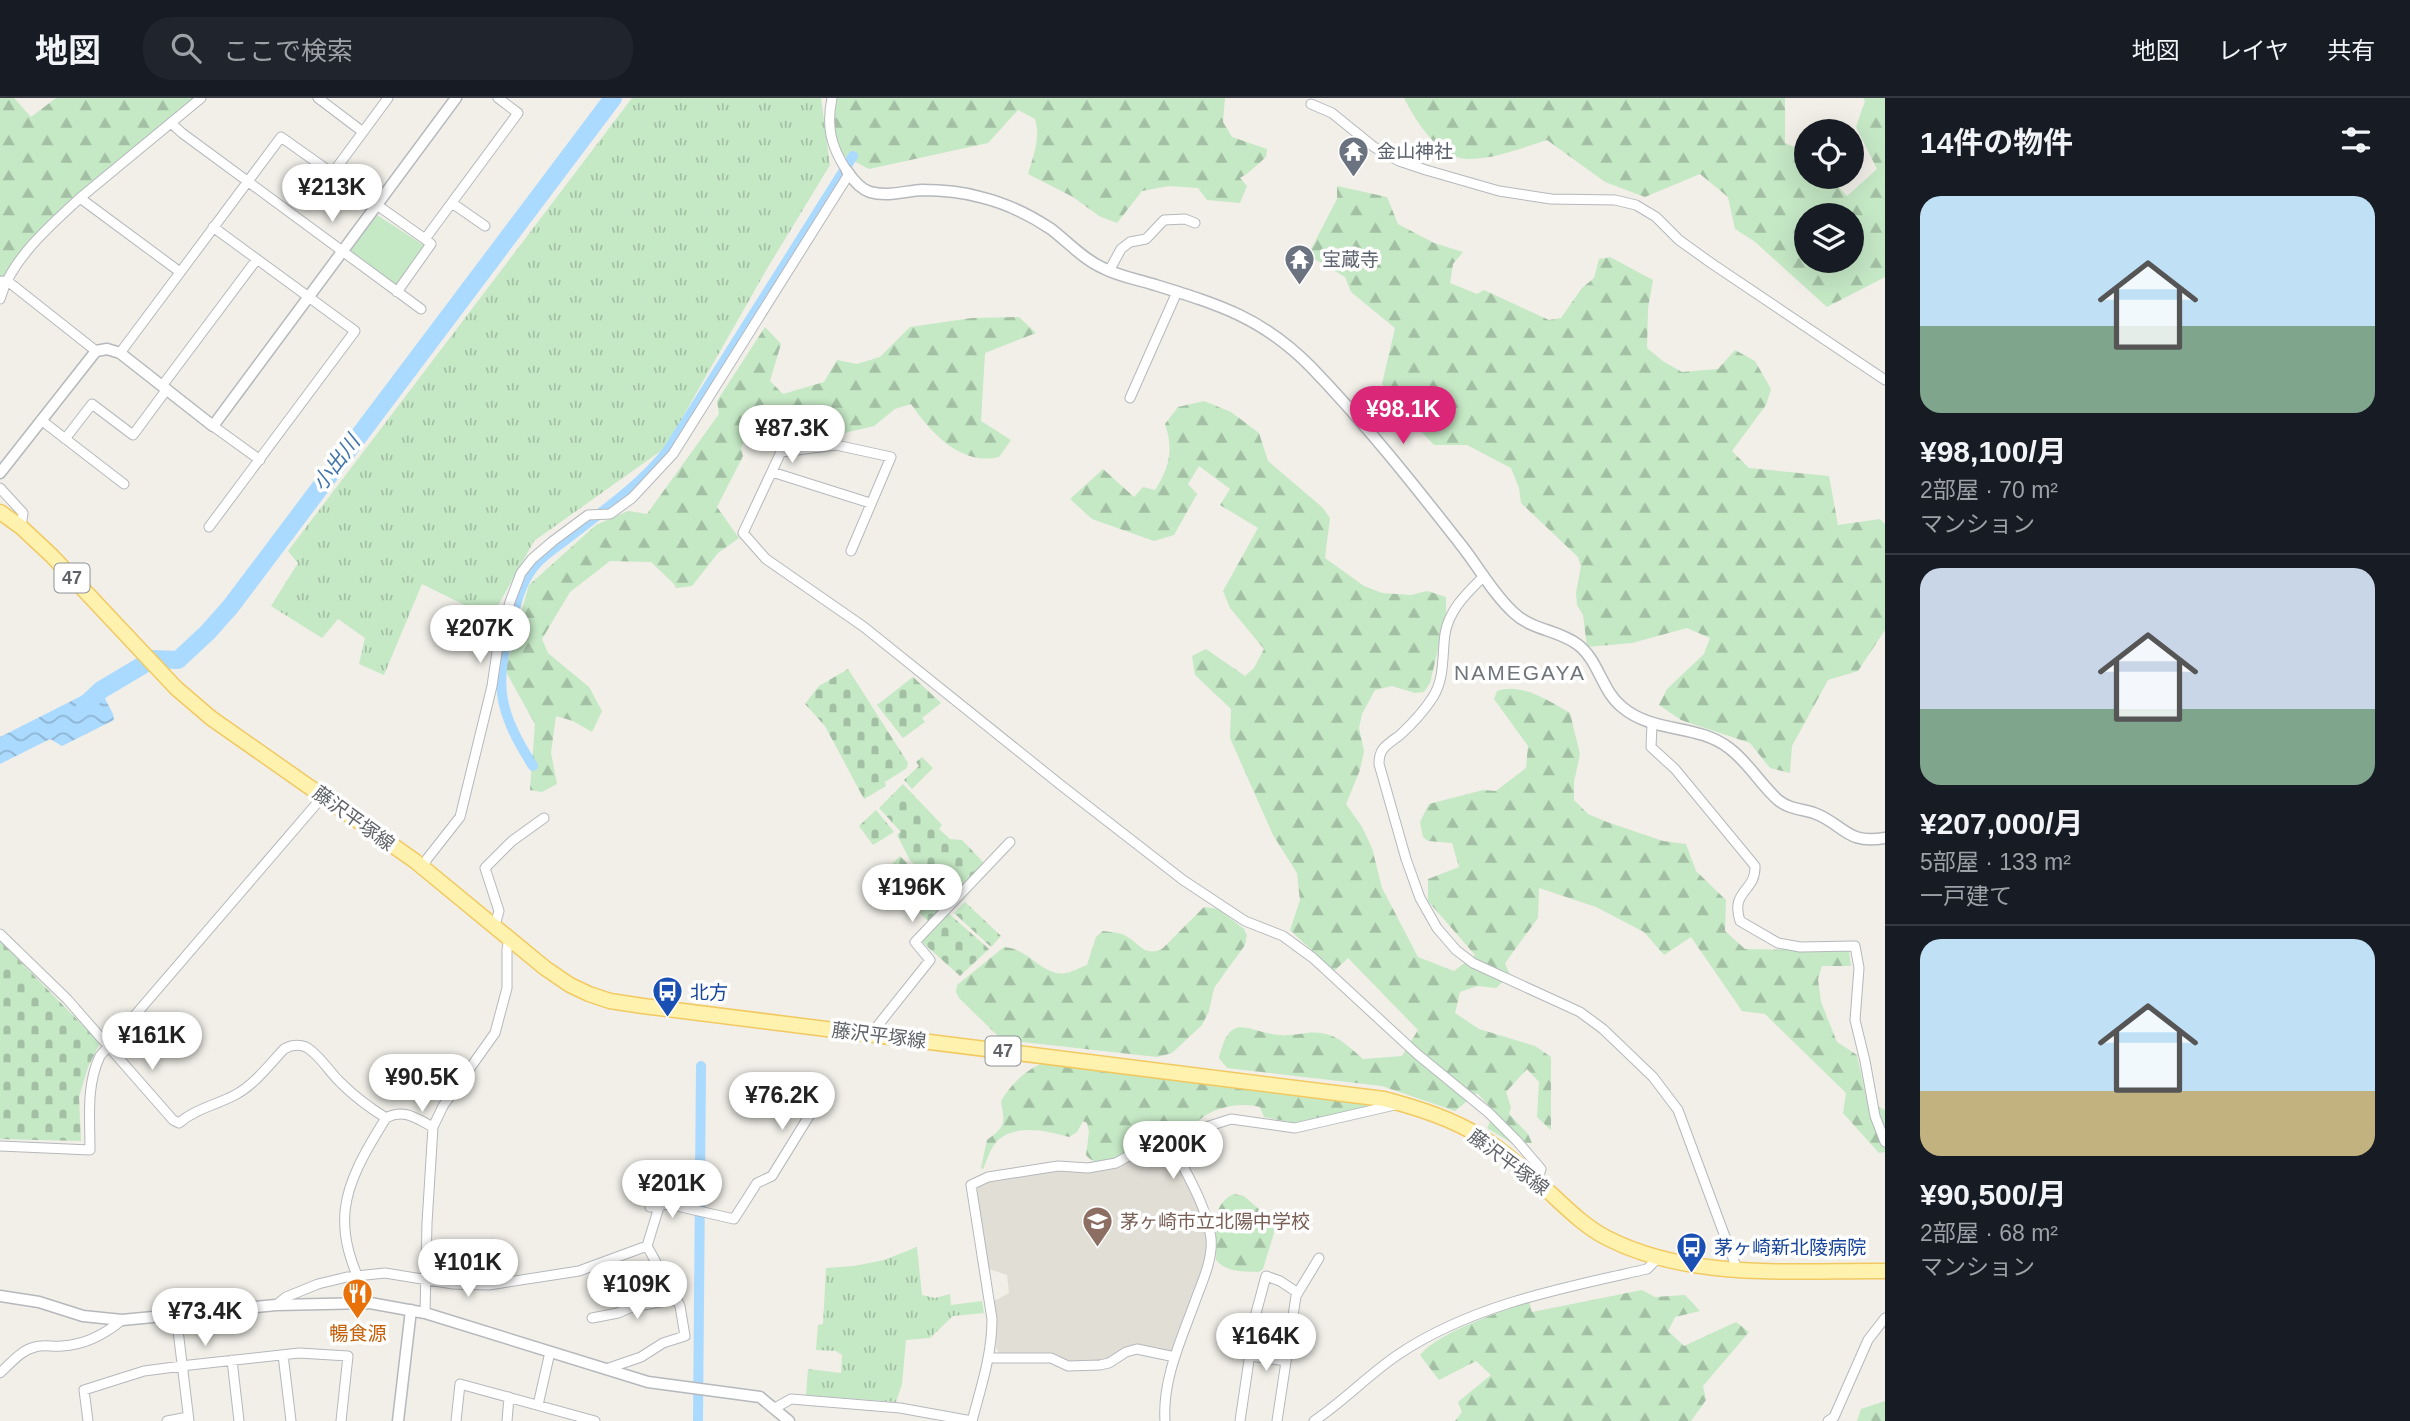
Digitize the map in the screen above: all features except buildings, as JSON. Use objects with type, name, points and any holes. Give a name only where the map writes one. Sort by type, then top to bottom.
[{"type":"main road","name":"藤沢平塚線","points":[[0,512],[21,527],[52,556],[176,688],[211,718],[324,795],[423,868],[545,968],[569,985],[589,994],[610,1001],[1384,1099],[1445,1119],[1483,1138],[1537,1181],[1581,1222],[1607,1238],[1658,1258],[1700,1266],[1737,1269],[1885,1271]]},
{"type":"street","points":[[0,299],[2,281],[55,222],[80,198],[201,98]]},
{"type":"street","points":[[332,174],[388,98]]},
{"type":"street","points":[[213,426],[456,98]]},
{"type":"street","points":[[425,239],[518,113],[498,98]]},
{"type":"street","points":[[832,98],[829,124],[836,156],[860,187],[868,192],[952,192],[1008,205],[1051,230],[1088,259],[1109,271],[1218,304],[1253,320],[1279,338],[1309,365],[1374,435],[1516,615],[1528,624],[1577,644],[1591,658],[1618,705],[1652,725],[1688,730],[1706,735],[1725,745],[1744,760],[1782,803],[1793,809],[1815,814],[1845,834],[1862,840],[1885,838]]},
{"type":"street","points":[[324,100],[363,132]]},
{"type":"street","points":[[1311,104],[1332,113],[1374,147],[1399,161],[1426,170],[1512,193],[1551,199],[1615,200],[1636,205],[1711,263],[1885,380]]},
{"type":"street","points":[[171,122],[421,309]]},
{"type":"street","points":[[120,353],[281,138],[431,244],[397,292]]},
{"type":"street","points":[[423,868],[462,810],[469,772],[492,686],[497,652],[510,602],[522,573],[532,559],[588,515],[610,514],[632,498],[673,454],[846,170]]},
{"type":"street","points":[[80,198],[180,272]]},
{"type":"street","points":[[452,203],[485,226]]},
{"type":"street","points":[[1109,271],[1121,248],[1129,242],[1146,239],[1164,220],[1185,219],[1195,223]]},
{"type":"street","points":[[209,527],[355,331],[214,227]]},
{"type":"street","points":[[65,439],[92,404],[133,435],[257,259]]},
{"type":"street","points":[[2,281],[10,284],[96,351]]},
{"type":"street","points":[[1130,398],[1177,292]]},
{"type":"street","points":[[0,473],[96,351],[107,349],[120,353],[260,460]]},
{"type":"street","points":[[41,420],[124,484]]},
{"type":"street","points":[[851,551],[891,457],[836,445],[781,452],[743,533],[766,559],[864,627],[1183,880],[1245,921],[1283,936],[1313,958],[1417,1054],[1489,1112],[1541,1169],[1537,1181]]},
{"type":"street","points":[[772,471],[870,503]]},
{"type":"street","points":[[0,488],[23,513],[21,527]]},
{"type":"street","points":[[1484,576],[1466,594],[1450,618],[1445,632],[1441,676],[1434,695],[1403,733],[1383,749],[1379,756],[1402,847],[1420,898],[1437,928],[1456,950],[1473,963],[1580,1012],[1653,1077],[1678,1111],[1737,1269]]},
{"type":"street","points":[[1652,725],[1651,747],[1675,769],[1755,866],[1755,876],[1737,902],[1736,911],[1740,921],[1778,943],[1800,947],[1855,946],[1858,968],[1855,1020],[1866,1061],[1875,1116],[1885,1142]]},
{"type":"street","points":[[0,1146],[90,1150],[91,1081],[94,1068],[109,1044],[324,795]]},
{"type":"street","points":[[495,925],[499,911],[485,868],[512,841],[544,818]]},
{"type":"street","points":[[871,1034],[930,960],[915,942],[1010,842]]},
{"type":"street","points":[[0,934],[67,999],[179,1123],[187,1115],[236,1095],[253,1083],[284,1049],[300,1045],[309,1048],[342,1084],[386,1118]]},
{"type":"street","points":[[425,1313],[433,1127],[443,1106],[495,1033],[507,988],[509,936]]},
{"type":"street","points":[[606,1369],[685,1336],[680,1306],[647,1246],[654,1207],[668,1204],[734,1219],[757,1184],[772,1176],[817,1102]]},
{"type":"street","points":[[775,1408],[791,1399],[900,1408],[972,1421],[989,1358],[992,1320],[971,1185],[988,1177],[1058,1166],[1088,1168],[1116,1163],[1146,1146],[1231,1119],[1295,1128],[1401,1103]]},
{"type":"street","points":[[370,1303],[356,1276],[345,1231],[344,1213],[354,1174],[386,1118],[400,1113],[409,1114],[433,1127]]},
{"type":"street","points":[[1165,1421],[1164,1396],[1175,1357],[1203,1282],[1211,1241],[1206,1217],[1169,1139]]},
{"type":"street","points":[[276,1306],[286,1297],[318,1284],[356,1276],[385,1273],[426,1280],[489,1285],[513,1283],[579,1271],[647,1246]]},
{"type":"street","points":[[1277,1421],[1298,1293],[1319,1258]]},
{"type":"street","points":[[1314,1421],[1397,1355],[1450,1326],[1532,1295],[1647,1269],[1658,1258]]},
{"type":"street","points":[[1240,1421],[1256,1313],[1266,1276],[1280,1281],[1298,1293]]},
{"type":"street","points":[[0,1296],[39,1303],[83,1316],[122,1320],[276,1306],[370,1303],[425,1313],[648,1382],[760,1397],[789,1421]]},
{"type":"street","points":[[592,1318],[677,1299]]},
{"type":"street","points":[[398,1421],[411,1310]]},
{"type":"street","points":[[167,1421],[189,1419],[176,1314]]},
{"type":"street","points":[[1828,1421],[1834,1417],[1868,1340],[1885,1318]]},
{"type":"street","points":[[0,1373],[23,1352],[35,1346],[64,1346],[83,1342],[122,1320]]},
{"type":"street","points":[[989,1358],[1051,1358],[1068,1366],[1109,1363],[1126,1352],[1137,1349],[1175,1357]]},
{"type":"street","points":[[538,1405],[550,1352]]},
{"type":"street","points":[[88,1421],[85,1390],[144,1371],[283,1355],[348,1356],[341,1421]]},
{"type":"street","points":[[283,1355],[291,1421]]},
{"type":"street","points":[[1250,1356],[1286,1361]]},
{"type":"street","points":[[232,1360],[239,1421]]},
{"type":"street","points":[[456,1421],[460,1384],[538,1405],[557,1416],[595,1421]]},
{"type":"street","points":[[507,1421],[509,1397]]},
{"type":"shaded area","name":"茅ヶ崎市立北陽中学校","points":[[1164,1142],[1169,1144],[1199,1205],[1209,1241],[1208,1255],[1175,1352],[1168,1353],[1140,1345],[1127,1347],[1106,1362],[1069,1362],[1000,1354],[996,1348],[994,1301],[1009,1293],[1007,1275],[989,1269],[976,1190],[981,1182],[1052,1170],[1077,1171]]},
{"type":"green space","points":[[0,98],[14,98],[31,117],[56,98],[195,98],[77,196],[3,279],[0,277]]},
{"type":"green space","points":[[632,98],[821,98],[830,165],[768,267],[665,448],[534,541],[491,618],[422,584],[384,675],[359,664],[365,638],[338,619],[322,638],[271,606],[298,563],[288,551]]},
{"type":"green space","points":[[837,98],[1225,98],[1223,122],[1232,137],[1267,149],[1266,157],[1240,178],[1247,186],[1240,203],[1207,200],[1198,188],[1169,186],[1142,191],[1117,223],[1099,216],[1073,197],[1028,174],[1036,147],[1037,126],[1035,119],[1018,110],[988,143],[869,169],[838,153],[833,127]]},
{"type":"green space","points":[[1404,98],[1785,98],[1785,143],[1794,147],[1794,189],[1840,189],[1847,196],[1855,189],[1864,189],[1864,181],[1877,169],[1864,143],[1864,119],[1859,119],[1865,101],[1863,98],[1885,98],[1885,277],[1827,307],[1754,241],[1735,229],[1728,197],[1700,174],[1645,197],[1605,182],[1547,140],[1488,157],[1468,159],[1447,152],[1429,137]]},
{"type":"green space","points":[[1337,186],[1387,197],[1398,224],[1434,243],[1463,252],[1453,264],[1450,283],[1477,294],[1484,290],[1549,320],[1561,318],[1582,288],[1594,278],[1599,259],[1610,257],[1653,280],[1648,308],[1647,348],[1682,372],[1718,369],[1735,350],[1755,361],[1771,389],[1766,405],[1732,451],[1749,468],[1829,476],[1838,525],[1880,519],[1885,524],[1885,630],[1858,671],[1828,680],[1792,746],[1790,773],[1770,768],[1750,743],[1681,720],[1659,705],[1667,689],[1704,654],[1710,638],[1687,628],[1632,643],[1587,647],[1583,615],[1577,605],[1576,593],[1581,566],[1578,557],[1521,503],[1519,488],[1511,468],[1467,445],[1434,445],[1400,409],[1382,384],[1395,328],[1351,292],[1345,277],[1308,255],[1337,199]]},
{"type":"green space","points":[[377,215],[425,246],[397,285],[349,251]]},
{"type":"green space","points":[[1019,317],[1036,333],[985,353],[981,421],[1011,440],[999,457],[972,457],[948,445],[928,426],[911,404],[895,409],[874,426],[798,444],[753,423],[741,448],[743,456],[717,507],[739,538],[718,553],[692,586],[676,588],[651,562],[610,561],[570,592],[542,639],[548,653],[589,687],[602,711],[592,732],[573,721],[556,716],[551,753],[557,784],[542,792],[530,790],[535,724],[505,670],[529,585],[596,525],[628,511],[647,514],[719,414],[717,401],[765,327],[781,344],[770,381],[783,394],[824,382],[837,360],[857,364],[880,357],[910,327],[972,318]]},
{"type":"green space","points":[[1204,401],[1231,412],[1259,433],[1268,461],[1322,507],[1330,518],[1325,558],[1364,586],[1382,593],[1411,595],[1427,591],[1446,597],[1446,615],[1430,683],[1424,692],[1415,693],[1392,686],[1375,690],[1362,714],[1359,728],[1364,751],[1360,770],[1346,804],[1372,848],[1382,888],[1418,957],[1454,971],[1475,955],[1428,901],[1428,879],[1459,867],[1452,843],[1428,841],[1423,837],[1420,822],[1429,804],[1483,790],[1496,791],[1526,768],[1528,746],[1494,699],[1497,691],[1506,689],[1535,694],[1570,713],[1580,754],[1574,782],[1574,800],[1588,814],[1607,822],[1663,841],[1686,844],[1696,871],[1726,900],[1725,931],[1745,949],[1849,951],[1851,966],[1822,966],[1818,979],[1821,1002],[1837,1042],[1857,1055],[1867,1101],[1885,1110],[1885,1152],[1879,1153],[1843,1113],[1846,1093],[1765,1014],[1742,1011],[1691,937],[1664,955],[1644,932],[1596,907],[1539,888],[1538,918],[1505,963],[1510,975],[1496,988],[1477,986],[1460,992],[1455,1013],[1479,1029],[1535,1046],[1551,1057],[1551,1130],[1537,1117],[1539,1082],[1527,1069],[1506,1092],[1511,1107],[1509,1114],[1528,1134],[1532,1143],[1510,1142],[1487,1128],[1495,1112],[1477,1093],[1455,1111],[1382,1086],[1227,1068],[1219,1058],[1224,1043],[1229,1033],[1242,1027],[1283,1035],[1324,1034],[1344,1043],[1363,1059],[1402,1056],[1418,1030],[1348,958],[1334,971],[1290,930],[1300,900],[1297,873],[1273,835],[1230,738],[1231,709],[1195,675],[1192,656],[1206,649],[1245,676],[1254,668],[1264,649],[1230,608],[1223,591],[1258,528],[1220,505],[1230,489],[1199,466],[1188,484],[1197,494],[1174,535],[1154,541],[1092,519],[1070,499],[1103,469],[1134,497],[1143,487],[1155,490],[1169,459],[1165,424],[1178,407]]},
{"type":"green space","points":[[848,669],[908,763],[907,768],[885,782],[886,786],[864,799],[825,726],[805,704],[819,686]]},
{"type":"green space","points":[[913,677],[941,703],[922,718],[925,722],[903,738],[877,705]]},
{"type":"green space","points":[[922,757],[933,768],[912,789],[904,780],[919,766],[916,762]]},
{"type":"green space","points":[[903,784],[942,825],[939,829],[950,839],[962,840],[984,863],[948,900],[910,860],[897,835],[901,832],[879,808]]},
{"type":"green space","points":[[876,810],[894,832],[873,845],[859,826]]},
{"type":"green space","points":[[900,856],[946,903],[929,922],[881,875]]},
{"type":"green space","points":[[965,902],[1001,936],[991,947],[954,913]]},
{"type":"green space","points":[[1204,907],[1218,909],[1244,929],[1247,935],[1245,945],[1214,988],[1209,1011],[1202,1025],[1172,1053],[1157,1057],[1006,1040],[998,1036],[956,992],[957,985],[1004,947],[1021,952],[1050,971],[1071,972],[1087,965],[1096,937],[1103,931],[1124,935],[1146,951],[1156,951],[1162,949]]},
{"type":"green space","points":[[947,912],[989,949],[960,976],[921,941]]},
{"type":"green space","points":[[0,941],[100,1043],[88,1067],[79,1097],[81,1141],[0,1139]]},
{"type":"green space","points":[[1041,1064],[1361,1103],[1367,1106],[1367,1110],[1301,1124],[1264,1117],[1260,1107],[1233,1106],[1206,1115],[1193,1127],[1155,1137],[1120,1156],[1101,1162],[1093,1161],[1086,1155],[1089,1132],[1087,1123],[1083,1121],[1077,1132],[1069,1137],[1033,1130],[1007,1134],[996,1142],[983,1169],[981,1168],[987,1140],[1003,1124],[1001,1101],[1018,1080]]},
{"type":"green space","points":[[1234,1194],[1244,1196],[1273,1222],[1274,1233],[1263,1269],[1259,1272],[1230,1269],[1216,1260],[1217,1213],[1226,1199]]},
{"type":"green space","points":[[917,1247],[922,1295],[935,1298],[950,1294],[951,1305],[982,1301],[984,1313],[953,1316],[930,1338],[906,1340],[902,1384],[896,1402],[806,1395],[808,1369],[841,1373],[842,1355],[836,1351],[816,1350],[818,1325],[823,1324],[826,1268],[884,1260]]},
{"type":"green space","points":[[1642,1290],[1655,1297],[1685,1295],[1700,1311],[1675,1317],[1668,1331],[1684,1346],[1736,1322],[1749,1332],[1703,1386],[1706,1400],[1691,1421],[1455,1421],[1462,1412],[1458,1402],[1491,1375],[1476,1361],[1439,1380],[1420,1355],[1429,1346],[1455,1331],[1529,1301],[1532,1312]]},
{"type":"green space","points":[[1885,1401],[1885,1421],[1857,1421],[1861,1409]]},
{"type":"water","points":[[99,687],[114,720],[62,746],[50,739],[0,764],[0,737]]},
{"type":"waterway","name":"小出川","points":[[85,705],[101,690],[153,659],[178,660],[231,606],[613,98]]},
{"type":"waterway","points":[[533,766],[506,712],[501,679],[506,642],[524,582],[542,558],[625,494],[668,450],[853,156]]},
{"type":"waterway","points":[[698,1421],[701,1066]]},
{"type":"place","name":"金山神社","points":[[1354,178]]},
{"type":"place","name":"宝蔵寺","points":[[1299,286]]},
{"type":"place","name":"北方","points":[[667,1019]]},
{"type":"place","name":"茅ヶ崎市立北陽中学校","points":[[1097,1248]]},
{"type":"place","name":"茅ヶ崎新北陵病院","points":[[1691,1274]]},
{"type":"place","name":"暢食源","points":[[358,1321]]},
{"type":"district","name":"NAMEGAYA","points":[[1520,673]]}]
